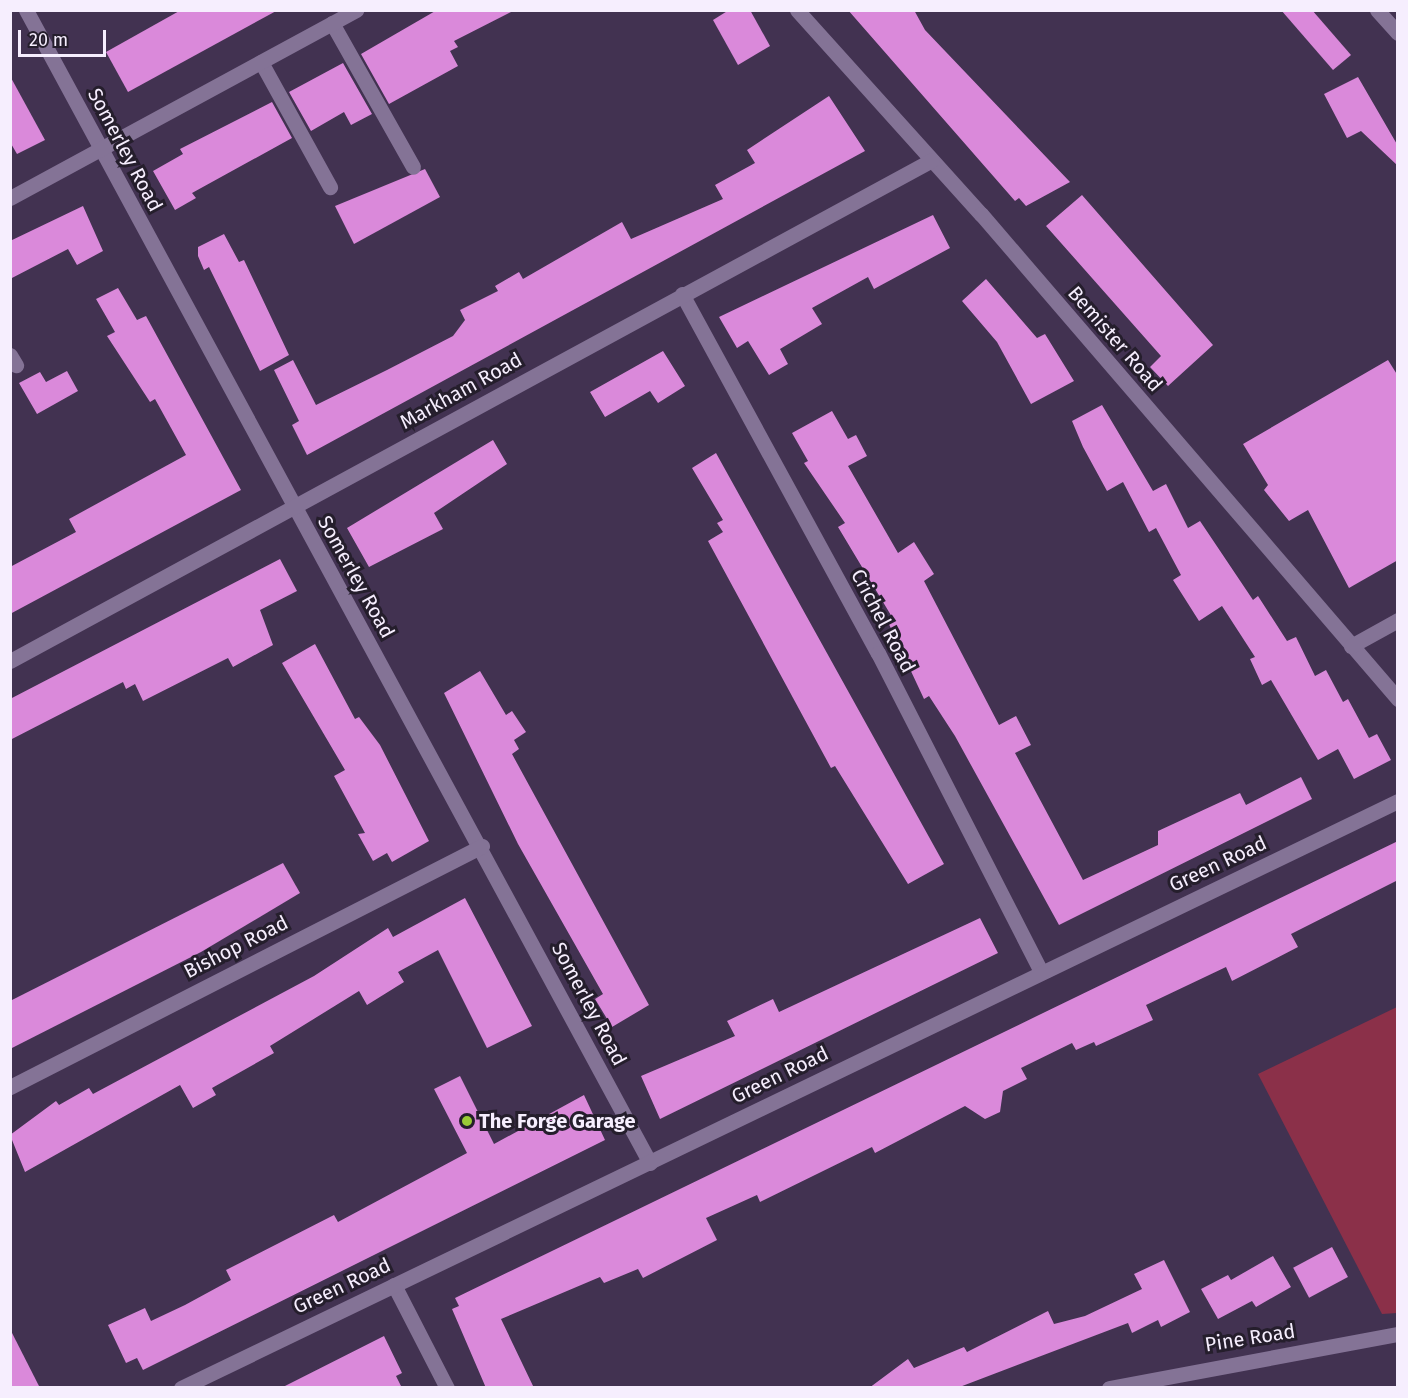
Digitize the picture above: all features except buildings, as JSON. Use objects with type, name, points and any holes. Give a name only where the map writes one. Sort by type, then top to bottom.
[{"type":"street","name":"Somerley Road","points":[[26,10],[293,506],[482,846],[650,1163]]},
{"type":"street","points":[[10,198],[356,10]]},
{"type":"street","name":"Bemister Road","points":[[797,10],[933,160],[1398,699]]},
{"type":"street","points":[[1377,10],[1398,33]]},
{"type":"street","points":[[332,23],[413,167]]},
{"type":"street","points":[[261,62],[330,187]]},
{"type":"street","name":"Markham Road","points":[[10,661],[682,294],[933,160]]},
{"type":"street","name":"Crichel Road","points":[[682,294],[878,653],[1041,971]]},
{"type":"street","points":[[1351,646],[1398,620]]},
{"type":"street","name":"Green Road","points":[[181,1388],[650,1163],[1041,971],[1398,801]]},
{"type":"street","name":"Bishop Road","points":[[10,1087],[482,846]]},
{"type":"street","points":[[394,1285],[447,1388]]},
{"type":"street","name":"Pine Road","points":[[1112,1387],[1398,1334]]},
{"type":"shaded area","points":[[1397,1007],[1397,1313],[1382,1314],[1258,1074]]},
{"type":"place","name":"The Forge Garage","points":[[467,1121]]}]
